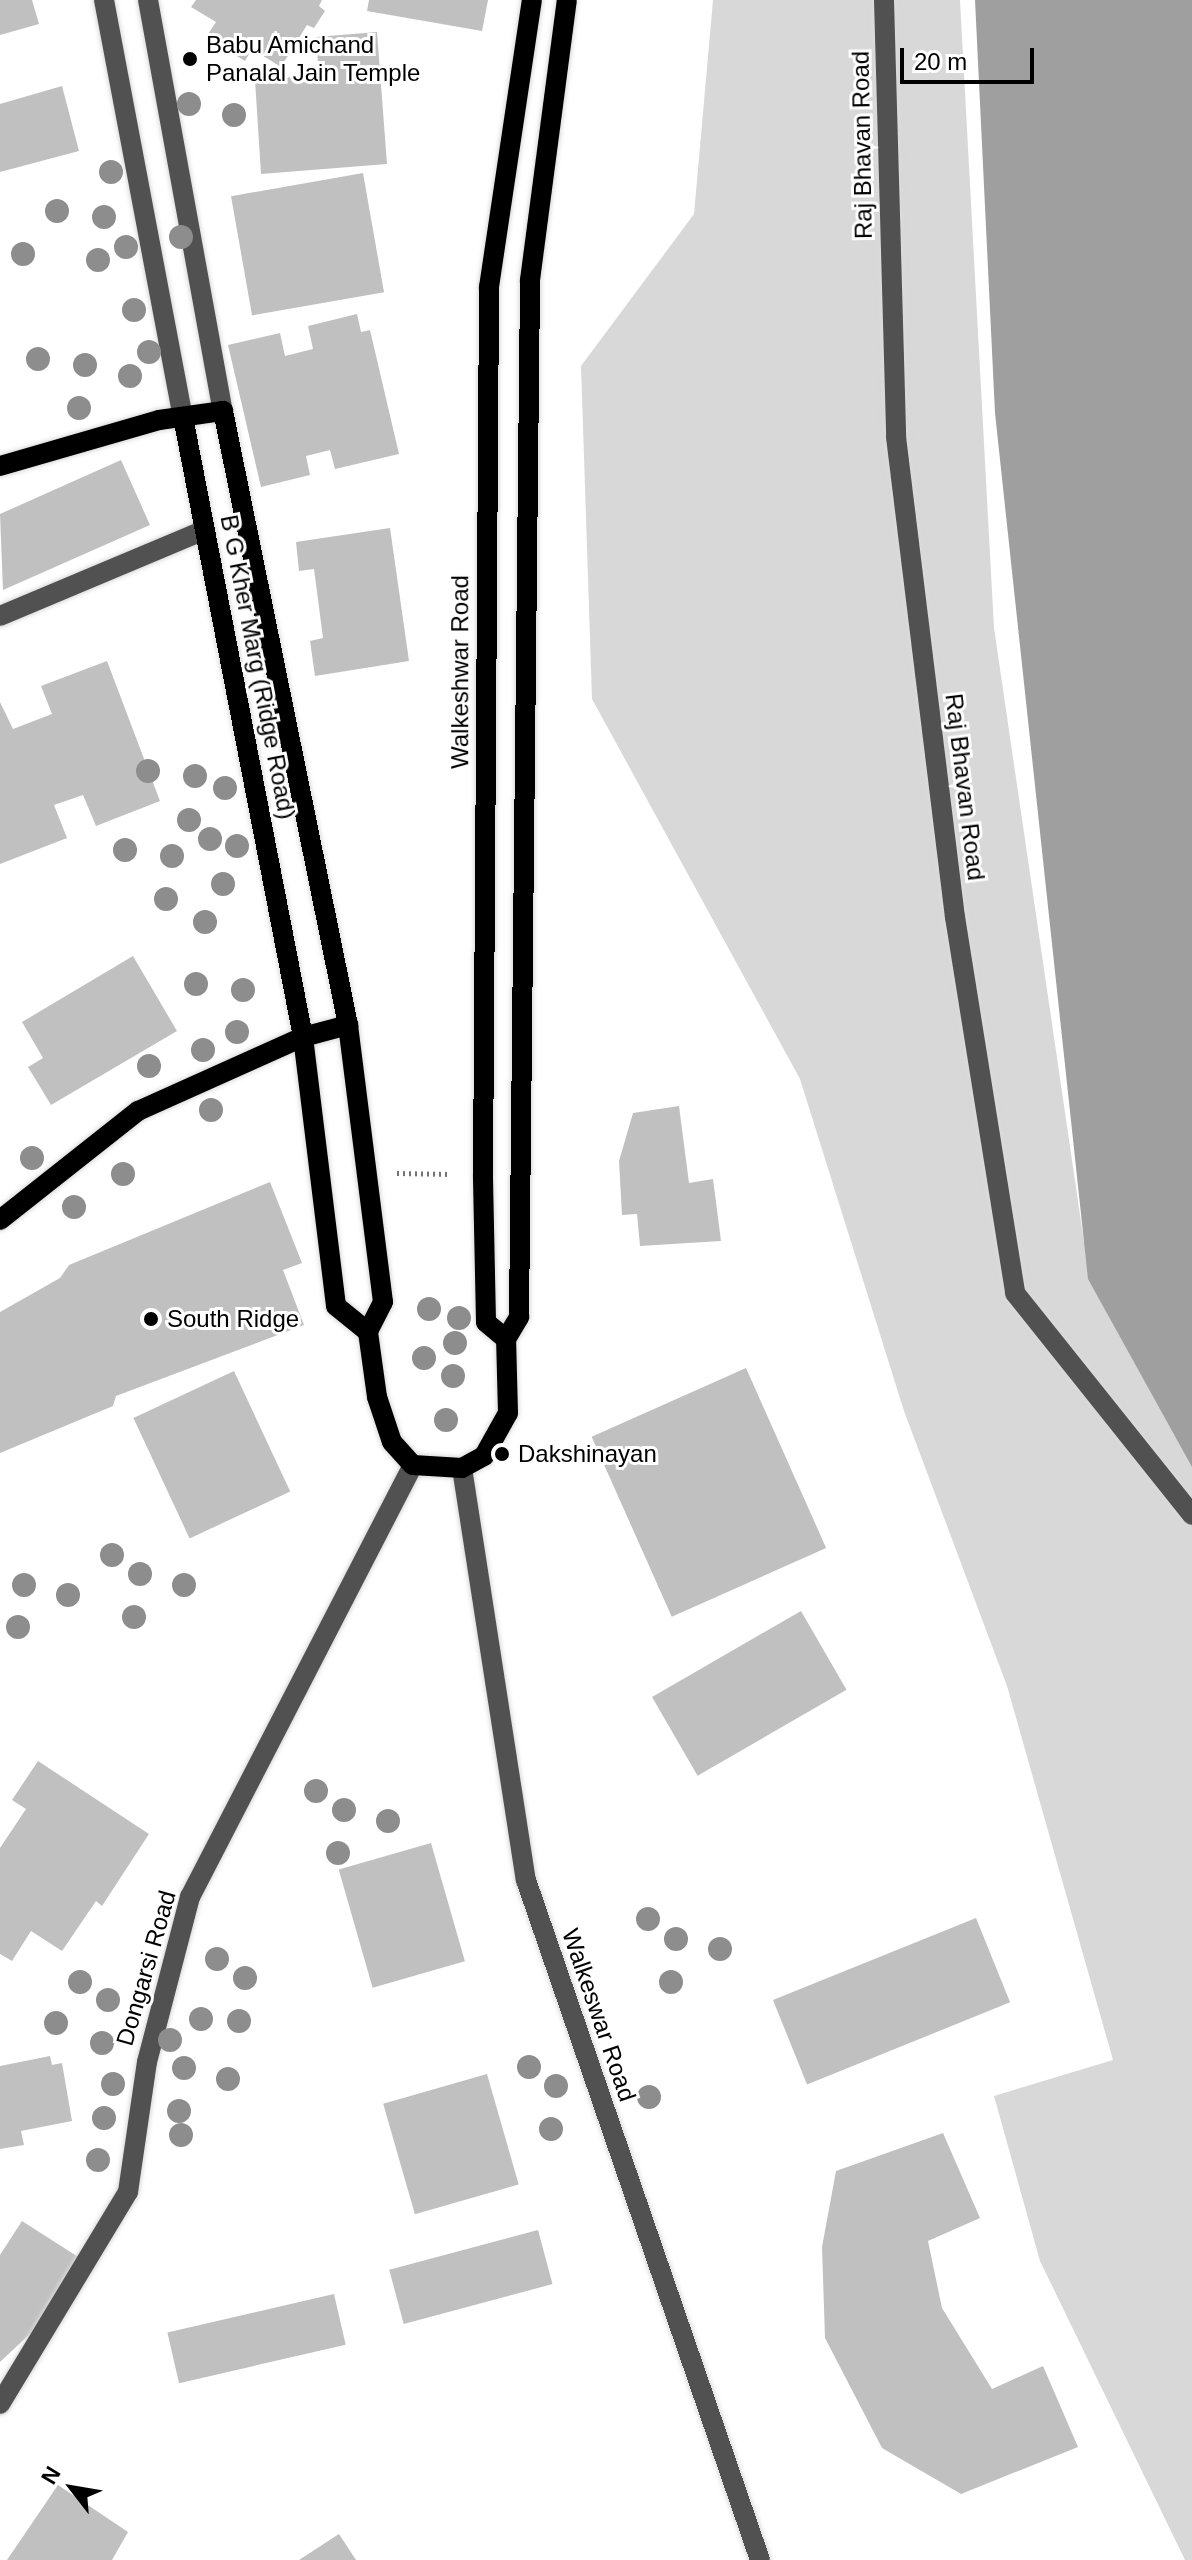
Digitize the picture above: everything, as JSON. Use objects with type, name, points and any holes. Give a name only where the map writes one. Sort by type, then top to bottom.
[{"type":"main road","name":"Walkeshwar Road","points":[[506,1339],[486,1322],[483,1175],[489,287],[532,0]]},
{"type":"main road","points":[[368,1332],[383,1420],[392,1442],[413,1465],[462,1468],[484,1456],[508,1413],[506,1339],[519,1317],[530,280],[567,0]]},
{"type":"main road","points":[[0,466],[183,417],[223,411]]},
{"type":"main road","name":"B G Kher Marg (Ridge Road)","points":[[183,417],[303,1037],[336,1306],[368,1332],[383,1302],[348,1025],[223,411]]},
{"type":"main road","points":[[0,1220],[138,1111],[303,1037],[348,1025]]},
{"type":"street","name":"B G Kher Marg (Ridge Road)","points":[[104,0],[183,417]]},
{"type":"street","name":"B G Kher Marg (Ridge Road)","points":[[148,0],[223,411]]},
{"type":"street","name":"Raj Bhavan Road","points":[[884,0],[896,437],[955,917],[1015,1293],[1192,1515]]},
{"type":"street","points":[[0,616],[205,530]]},
{"type":"street","name":"Dongarsi Road","points":[[0,2404],[128,2192],[147,2062],[190,1897],[413,1465]]},
{"type":"street","name":"Walkeswar Road","points":[[462,1468],[526,1880],[760,2560]]},
{"type":"path","points":[[395,1160],[397,1173],[483,1175]]},
{"type":"shaded area","points":[[713,0],[960,0],[994,628],[1084,1242],[1192,1377],[1192,2560],[1185,2560],[1040,2261],[994,2096],[1113,2060],[1007,1686],[904,1411],[800,1079],[592,699],[581,366],[694,214]]},
{"type":"shaded area","points":[[975,0],[1192,0],[1192,1467],[1088,1279],[995,413]]},
{"type":"building","points":[[0,0],[32,0],[39,24],[0,35]]},
{"type":"building","points":[[196,0],[322,0],[319,6],[325,11],[314,28],[307,25],[281,67],[252,49],[245,61],[206,37],[216,22],[191,7]]},
{"type":"building","points":[[369,0],[488,0],[482,31],[367,11]]},
{"type":"building","points":[[377,32],[387,164],[261,174],[255,80],[319,75],[316,37]]},
{"type":"building","points":[[62,86],[79,151],[0,172],[0,104]]},
{"type":"building","points":[[363,173],[384,292],[252,315],[231,196]]},
{"type":"building","points":[[357,314],[361,332],[370,330],[399,454],[335,469],[330,450],[306,456],[310,475],[261,487],[228,345],[280,333],[285,356],[313,349],[308,326]]},
{"type":"building","points":[[121,460],[150,525],[3,590],[0,514]]},
{"type":"building","points":[[390,528],[409,661],[315,676],[310,641],[323,638],[314,569],[299,571],[296,542]]},
{"type":"building","points":[[107,661],[160,801],[96,826],[83,795],[54,805],[67,838],[0,864],[0,702],[13,729],[52,714],[41,686]]},
{"type":"building","points":[[133,956],[177,1031],[51,1105],[28,1067],[43,1058],[22,1022]]},
{"type":"building","points":[[679,1106],[689,1183],[713,1179],[721,1241],[640,1246],[637,1214],[622,1215],[619,1161],[633,1113]]},
{"type":"building","name":"South Ridge","points":[[270,1182],[302,1263],[283,1270],[304,1325],[116,1396],[113,1406],[0,1453],[0,1312],[60,1278],[69,1265]]},
{"type":"building","points":[[746,1368],[826,1548],[672,1617],[592,1437]]},
{"type":"building","points":[[234,1371],[290,1492],[190,1538],[133,1418]]},
{"type":"building","points":[[801,1611],[847,1690],[698,1776],[652,1697]]},
{"type":"building","points":[[38,1761],[149,1834],[102,1906],[96,1901],[62,1951],[31,1931],[12,1961],[0,1954],[0,1848],[26,1809],[12,1800]]},
{"type":"building","points":[[431,1843],[465,1961],[373,1988],[339,1869]]},
{"type":"building","points":[[976,1918],[1010,2002],[807,2084],[773,2000]]},
{"type":"building","points":[[50,2056],[52,2065],[62,2063],[72,2121],[21,2131],[24,2145],[0,2149],[0,2066]]},
{"type":"building","points":[[487,2074],[519,2185],[415,2214],[383,2104]]},
{"type":"building","points":[[943,2133],[980,2218],[928,2241],[942,2308],[992,2389],[1043,2366],[1078,2447],[961,2494],[882,2448],[825,2338],[822,2247],[836,2171]]},
{"type":"building","points":[[22,2221],[83,2260],[32,2332],[0,2362],[0,2255]]},
{"type":"building","points":[[538,2230],[552,2284],[404,2324],[389,2270]]},
{"type":"building","points":[[334,2294],[346,2345],[179,2383],[167,2332]]},
{"type":"building","points":[[58,2485],[128,2532],[112,2560],[7,2560]]},
{"type":"building","points":[[339,2534],[356,2560],[299,2560]]},
{"type":"place","name":"Babu Amichand Panalal Jain Temple","points":[[190,59]]},
{"type":"place","name":"South Ridge","points":[[151,1319]]},
{"type":"place","name":"Dakshinayan","points":[[502,1454]]}]
